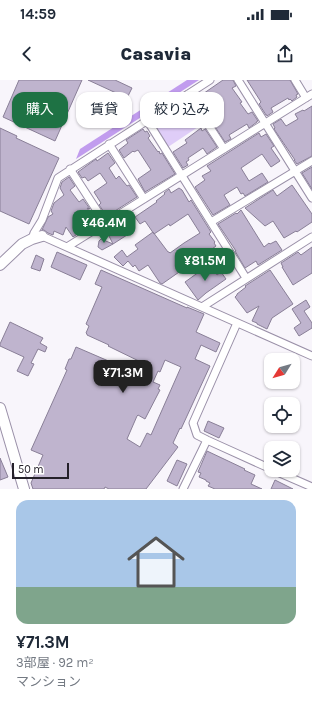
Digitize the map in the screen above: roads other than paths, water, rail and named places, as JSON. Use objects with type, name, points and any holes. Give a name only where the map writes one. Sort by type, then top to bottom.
[{"type":"street","points":[[191,92],[210,80]]},
{"type":"street","points":[[238,80],[312,198]]},
{"type":"street","points":[[67,247],[309,96],[295,80]]},
{"type":"street","points":[[37,237],[34,233],[42,220],[58,178],[140,124]]},
{"type":"street","points":[[152,128],[246,278]]},
{"type":"street","points":[[210,128],[224,149]]},
{"type":"street","points":[[109,144],[144,199]]},
{"type":"street","points":[[211,222],[312,161]]},
{"type":"street","points":[[70,169],[105,223]]},
{"type":"street","points":[[0,265],[22,244],[37,237],[67,247],[312,355]]},
{"type":"street","points":[[202,307],[312,237]]},
{"type":"street","points":[[237,323],[193,423],[197,435],[264,466]]},
{"type":"street","points":[[0,408],[24,489]]},
{"type":"street","points":[[182,489],[207,440]]},
{"type":"street","points":[[287,477],[308,487]]}]
